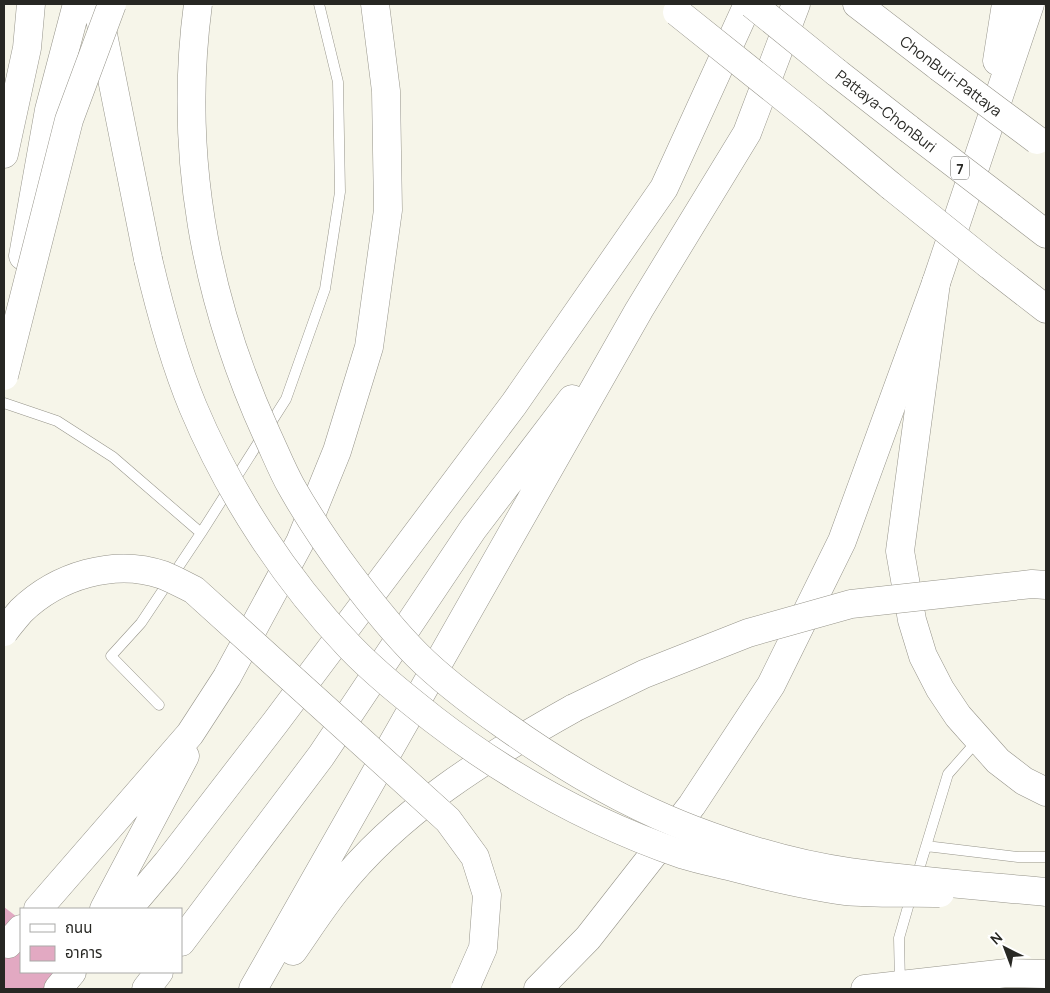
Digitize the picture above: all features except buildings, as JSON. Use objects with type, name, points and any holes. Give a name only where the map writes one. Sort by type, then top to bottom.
[{"type":"main road","points":[[4,154],[27,48],[31,4]]},
{"type":"main road","points":[[4,369],[49,110],[77,4]]},
{"type":"main road","points":[[97,4],[148,260],[165,329],[193,407],[222,468],[255,525],[304,594],[350,647],[396,690],[461,740],[524,781],[609,826],[686,856],[780,880],[848,891],[1046,894]]},
{"type":"main road","points":[[4,376],[69,120],[112,4]]},
{"type":"main road","points":[[198,4],[193,41],[191,132],[197,199],[210,269],[233,353],[290,485],[334,553],[362,590],[417,655],[472,702],[542,752],[624,799],[694,830],[783,859],[848,872],[1046,894]]},
{"type":"main road","points":[[105,908],[226,677],[300,542],[337,450],[369,347],[388,210],[386,91],[375,4]]},
{"type":"main road","points":[[129,908],[167,863],[269,731],[509,412],[664,188],[748,4]]},
{"type":"main road","name":"Pattaya-ChonBuri","points":[[752,4],[836,72],[1046,234]]},
{"type":"main road","points":[[253,989],[639,310],[747,133],[796,4]]},
{"type":"main road","points":[[983,144],[1006,4]]},
{"type":"main road","points":[[538,989],[588,938],[692,804],[771,685],[842,541],[936,283],[1030,4]]},
{"type":"main road","name":"ChonBuri-Pattaya","points":[[861,7],[1042,144]]},
{"type":"main road","points":[[672,8],[988,264],[1046,308]]},
{"type":"main road","points":[[936,283],[900,551],[912,620],[923,656],[953,709],[978,740],[1005,766],[1024,781],[1046,792]]},
{"type":"main road","points":[[182,941],[321,756],[473,530],[639,310]]},
{"type":"main road","points":[[4,632],[22,611],[53,586],[93,571],[130,568],[162,575],[194,590],[448,820],[475,857],[487,895],[484,948],[465,989]]},
{"type":"main road","points":[[266,989],[337,889],[360,862],[387,836],[439,793],[476,766],[510,744],[574,708],[644,674],[748,633],[851,604],[1032,584],[1046,586]]},
{"type":"main road","points":[[39,908],[190,734],[226,677]]},
{"type":"main road","points":[[146,989],[158,973]]},
{"type":"main road","points":[[865,989],[900,985],[976,983],[1007,973],[1046,974]]},
{"type":"lane","points":[[159,705],[111,656],[141,623],[286,399],[325,289],[340,192],[338,82],[319,4]]},
{"type":"lane","points":[[4,404],[57,421],[113,457],[201,533]]},
{"type":"lane","points":[[900,985],[899,938],[948,774],[978,740]]},
{"type":"lane","points":[[926,846],[1018,857],[1046,857]]}]
